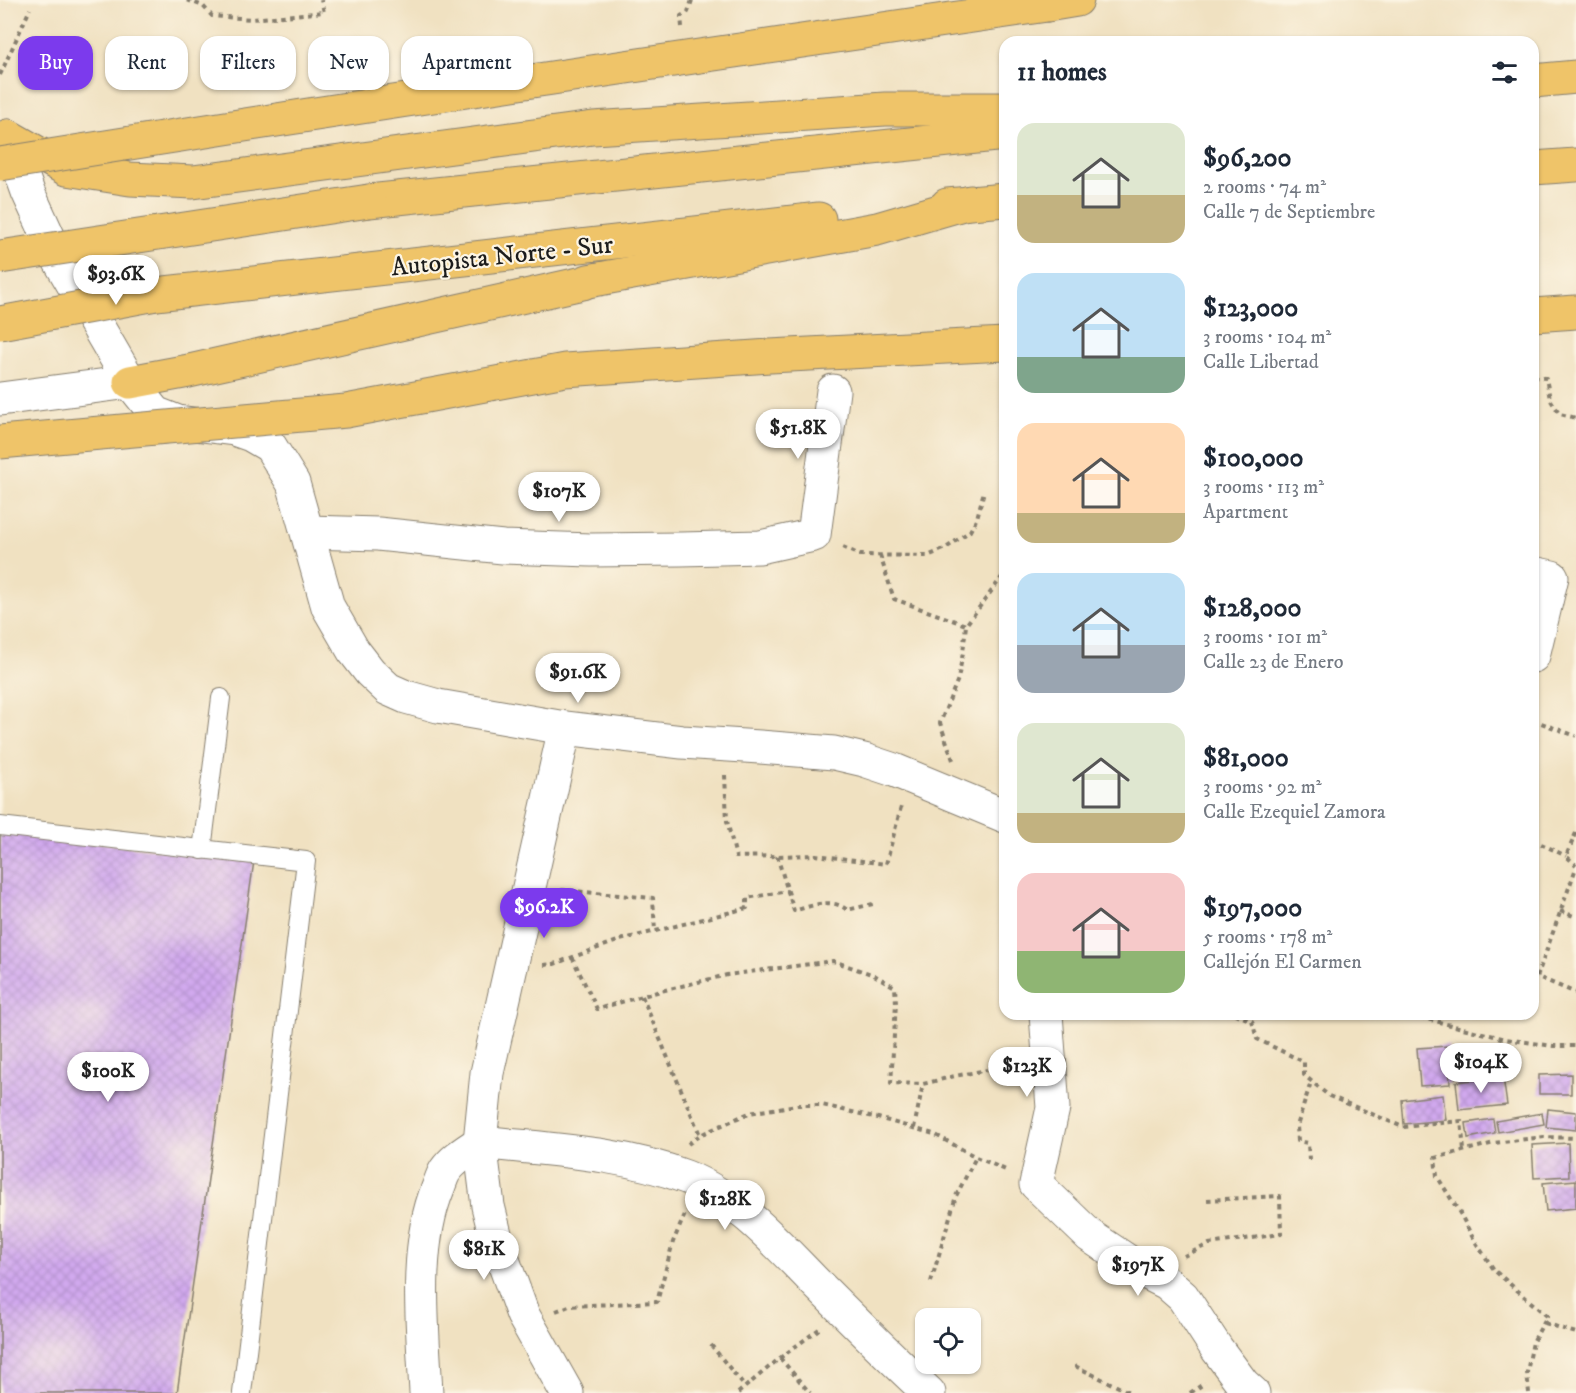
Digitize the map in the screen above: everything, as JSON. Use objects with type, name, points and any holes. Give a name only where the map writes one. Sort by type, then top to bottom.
[{"type":"highway","points":[[3,143],[182,134],[1062,2]]},
{"type":"highway","points":[[1539,80],[1576,77]]},
{"type":"highway","points":[[3,143],[66,169],[130,179],[193,182],[593,128],[885,108],[999,109]]},
{"type":"highway","points":[[0,257],[369,201],[999,135]]},
{"type":"highway","points":[[1539,168],[1576,165]]},
{"type":"highway","name":"Autopista Norte - Sur","points":[[0,323],[156,294],[999,200]]},
{"type":"highway","points":[[130,382],[189,371],[588,281],[877,229],[970,202]]},
{"type":"highway","points":[[1539,315],[1576,312]]},
{"type":"highway","points":[[0,442],[346,411],[565,370],[770,356],[999,344]]},
{"type":"street","points":[[3,143],[59,260],[130,382],[155,413],[178,422],[234,429],[251,435],[270,446],[293,483],[328,607],[353,650],[370,672],[388,689],[438,706],[565,728],[682,742],[834,753],[864,760],[999,814]]},
{"type":"street","points":[[0,399],[130,382]]},
{"type":"street","points":[[308,532],[378,534],[503,547],[591,550],[760,547],[814,535],[833,391]]},
{"type":"street","points":[[1539,602],[1542,575]]},
{"type":"street","points":[[565,728],[487,1073],[480,1143],[488,1206],[498,1246],[527,1321],[567,1393]]},
{"type":"street","points":[[1046,1020],[1053,1108],[1036,1184],[1090,1236],[1149,1274],[1167,1282],[1183,1297],[1216,1349],[1243,1384],[1253,1393]]},
{"type":"street","points":[[426,1393],[422,1274],[425,1236],[433,1202],[445,1172],[459,1156],[480,1143],[601,1155],[655,1166],[688,1178],[714,1191],[759,1225],[886,1354],[929,1393]]},
{"type":"lane","points":[[202,850],[221,698]]},
{"type":"lane","points":[[0,826],[306,861],[242,1393]]},
{"type":"path","points":[[187,0],[203,6],[212,16],[252,19],[324,12],[321,0]]},
{"type":"path","points":[[682,32],[681,16],[688,12],[692,0]]},
{"type":"path","points":[[0,75],[30,9]]},
{"type":"path","points":[[1539,377],[1546,378],[1550,399],[1560,414],[1576,418]]},
{"type":"path","points":[[814,535],[860,555],[928,556],[946,548],[970,531],[977,519],[984,491]]},
{"type":"path","points":[[880,555],[894,599],[966,625]]},
{"type":"path","points":[[973,804],[955,766],[940,723],[958,679],[966,625],[999,581]]},
{"type":"path","points":[[1539,722],[1576,736]]},
{"type":"path","points":[[723,744],[727,821],[736,857],[816,855],[886,864],[909,777]]},
{"type":"path","points":[[1566,856],[1576,833]]},
{"type":"path","points":[[1539,843],[1566,856],[1576,867],[1539,966]]},
{"type":"path","points":[[777,856],[794,911],[821,903],[842,905],[847,910],[873,904]]},
{"type":"path","points":[[530,888],[653,898],[655,931]]},
{"type":"path","points":[[511,971],[554,964],[620,940],[747,908],[747,898],[788,891]]},
{"type":"path","points":[[1560,911],[1576,917]]},
{"type":"path","points":[[572,957],[597,1009],[727,975],[833,961],[874,975],[895,987],[891,1083],[923,1084],[987,1070]]},
{"type":"path","points":[[1539,978],[1576,993]]},
{"type":"path","points":[[642,996],[700,1135]]},
{"type":"path","points":[[1250,1020],[1252,1021],[1257,1039],[1304,1062],[1304,1075],[1329,1096],[1403,1127],[1461,1121],[1464,1150]]},
{"type":"path","points":[[1431,1020],[1506,1039],[1553,1046],[1576,1046]]},
{"type":"path","points":[[1309,1161],[1308,1143],[1298,1141],[1297,1126],[1311,1082]]},
{"type":"path","points":[[914,1128],[923,1084]]},
{"type":"path","points":[[655,1166],[700,1135],[749,1113],[797,1105],[822,1105],[934,1134],[976,1157],[1036,1184]]},
{"type":"path","points":[[1529,1393],[1527,1372],[1533,1342],[1547,1316],[1495,1271],[1437,1176],[1435,1158],[1494,1143],[1544,1137],[1576,1138]]},
{"type":"path","points":[[931,1282],[956,1196],[976,1157]]},
{"type":"path","points":[[527,1321],[568,1306],[657,1302],[674,1242],[698,1183]]},
{"type":"path","points":[[1149,1274],[1209,1244],[1281,1234],[1280,1196],[1206,1200]]},
{"type":"path","points":[[738,1393],[843,1310]]},
{"type":"path","points":[[1545,1323],[1576,1333]]},
{"type":"path","points":[[711,1345],[745,1387]]},
{"type":"path","points":[[780,1358],[810,1393]]},
{"type":"path","points":[[1075,1366],[1131,1393]]},
{"type":"building","points":[[0,831],[254,861],[177,1393],[0,1393]]},
{"type":"building","points":[[1448,1046],[1450,1084],[1420,1086],[1417,1048]]},
{"type":"building","points":[[1571,1074],[1571,1094],[1539,1094],[1539,1075]]},
{"type":"building","points":[[1503,1077],[1507,1105],[1459,1110],[1456,1082]]},
{"type":"building","points":[[1443,1095],[1446,1120],[1404,1124],[1402,1100]]},
{"type":"building","points":[[1548,1109],[1576,1112],[1576,1130],[1546,1127]]},
{"type":"building","points":[[1542,1113],[1544,1124],[1498,1132],[1496,1121]]},
{"type":"building","points":[[1493,1119],[1495,1133],[1468,1138],[1466,1123]]},
{"type":"building","points":[[1568,1143],[1569,1176],[1534,1178],[1532,1145]]},
{"type":"building","points":[[1576,1180],[1576,1208],[1546,1211],[1543,1183]]}]
